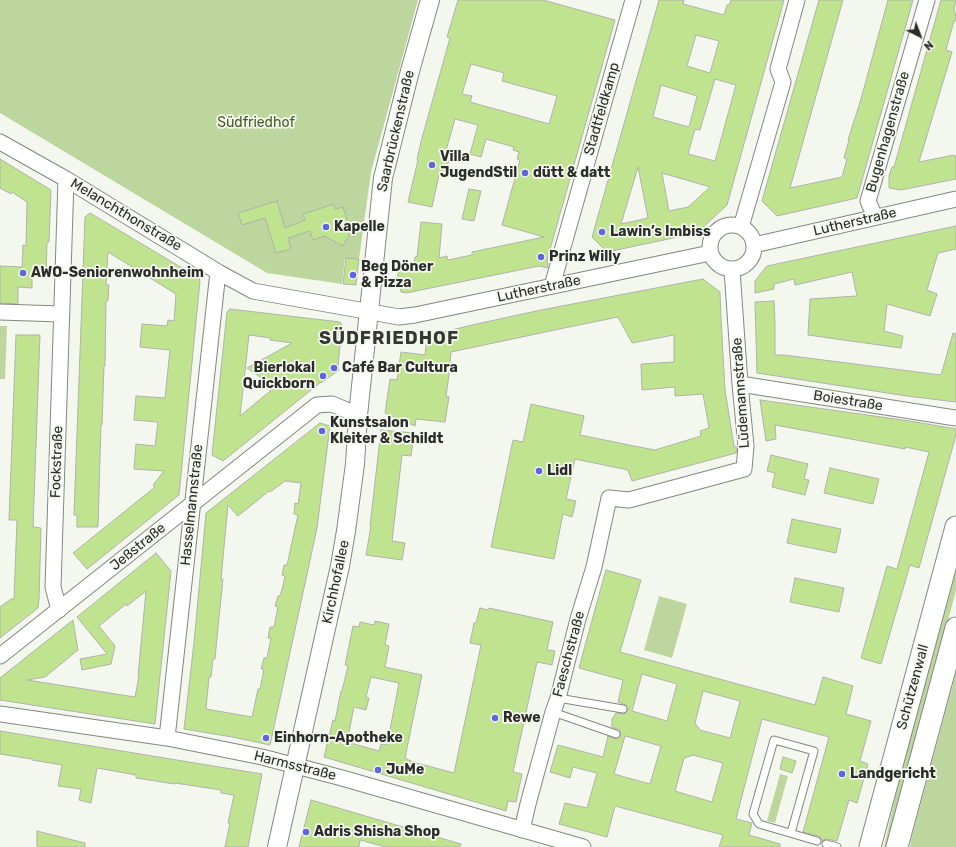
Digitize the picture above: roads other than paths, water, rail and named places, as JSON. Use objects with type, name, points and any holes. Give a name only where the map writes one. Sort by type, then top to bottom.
[{"type":"main road","name":"Schützenwall","points":[[870,847],[956,527]]},
{"type":"main road","name":"Schützenwall","points":[[897,847],[956,628]]},
{"type":"street","name":"Saarbrückenstraße","points":[[369,312],[383,178],[410,71],[430,0]]},
{"type":"street","points":[[742,227],[783,82],[778,69],[797,0]]},
{"type":"street","name":"Bugenhagenstraße","points":[[875,217],[868,200],[927,0]]},
{"type":"street","name":"Stadtfeldkamp","points":[[552,286],[629,1]]},
{"type":"street","name":"Melanchthonstraße","points":[[0,142],[66,179],[218,272],[253,291],[369,312]]},
{"type":"street","name":"Fockstraße","points":[[58,610],[52,587],[66,179]]},
{"type":"street","name":"Lutherstraße","points":[[754,245],[956,199]]},
{"type":"street","points":[[733,224],[742,227],[751,235],[754,245],[752,257],[747,264],[732,270],[725,269],[713,260],[709,245],[712,236],[717,230],[725,225],[733,224]]},
{"type":"street","name":"Lutherstraße","points":[[369,312],[399,317],[710,253]]},
{"type":"street","name":"Lüdemannstraße","points":[[629,500],[744,469],[746,446],[732,270]]},
{"type":"street","name":"Hasselmannstraße","points":[[167,738],[218,272]]},
{"type":"street","points":[[0,312],[61,314]]},
{"type":"street","name":"Kirchhofallee","points":[[277,847],[340,566],[353,479],[369,312]]},
{"type":"street","name":"Boiestraße","points":[[740,384],[956,418]]},
{"type":"street","name":"Jeßstraße","points":[[0,656],[317,405],[332,404],[358,415]]},
{"type":"street","name":"Faeschstraße","points":[[522,830],[578,619],[594,567],[609,498],[629,500]]},
{"type":"street","name":"Harmsstraße","points":[[0,714],[167,738],[262,757],[342,778],[583,847]]},
{"type":"lane","points":[[558,698],[623,709]]},
{"type":"lane","points":[[553,712],[616,734]]},
{"type":"lane","points":[[791,833],[814,752],[774,740],[753,814],[759,824],[817,841]]},
{"type":"lane","points":[[826,844],[837,847]]},
{"type":"place","name":"Villa JugendStil","points":[[432,165]]},
{"type":"place","name":"dütt & datt","points":[[525,173]]},
{"type":"place","name":"Kapelle","points":[[326,227]]},
{"type":"place","name":"Lawin’s Imbiss","points":[[602,232]]},
{"type":"place","name":"Prinz Willy","points":[[541,257]]},
{"type":"place","name":"AWO-Seniorenwohnheim","points":[[23,273]]},
{"type":"place","name":"Beg Döner & Pizza","points":[[353,275]]},
{"type":"place","name":"Café Bar Cultura","points":[[334,368]]},
{"type":"place","name":"Bierlokal Quickborn","points":[[323,376]]},
{"type":"place","name":"Kunstsalon Kleiter & Schildt","points":[[322,431]]},
{"type":"place","name":"Lidl","points":[[539,471]]},
{"type":"place","name":"Rewe","points":[[495,718]]},
{"type":"place","name":"Einhorn-Apotheke","points":[[266,738]]},
{"type":"place","name":"JuMe","points":[[378,770]]},
{"type":"place","name":"Landgericht","points":[[842,774]]},
{"type":"place","name":"Adris Shisha Shop","points":[[306,832]]},
{"type":"district","name":"SÜDFRIEDHOF","points":[[389,339]]},
{"type":"park label","name":"Südfriedhof","points":[[256,123]]}]
